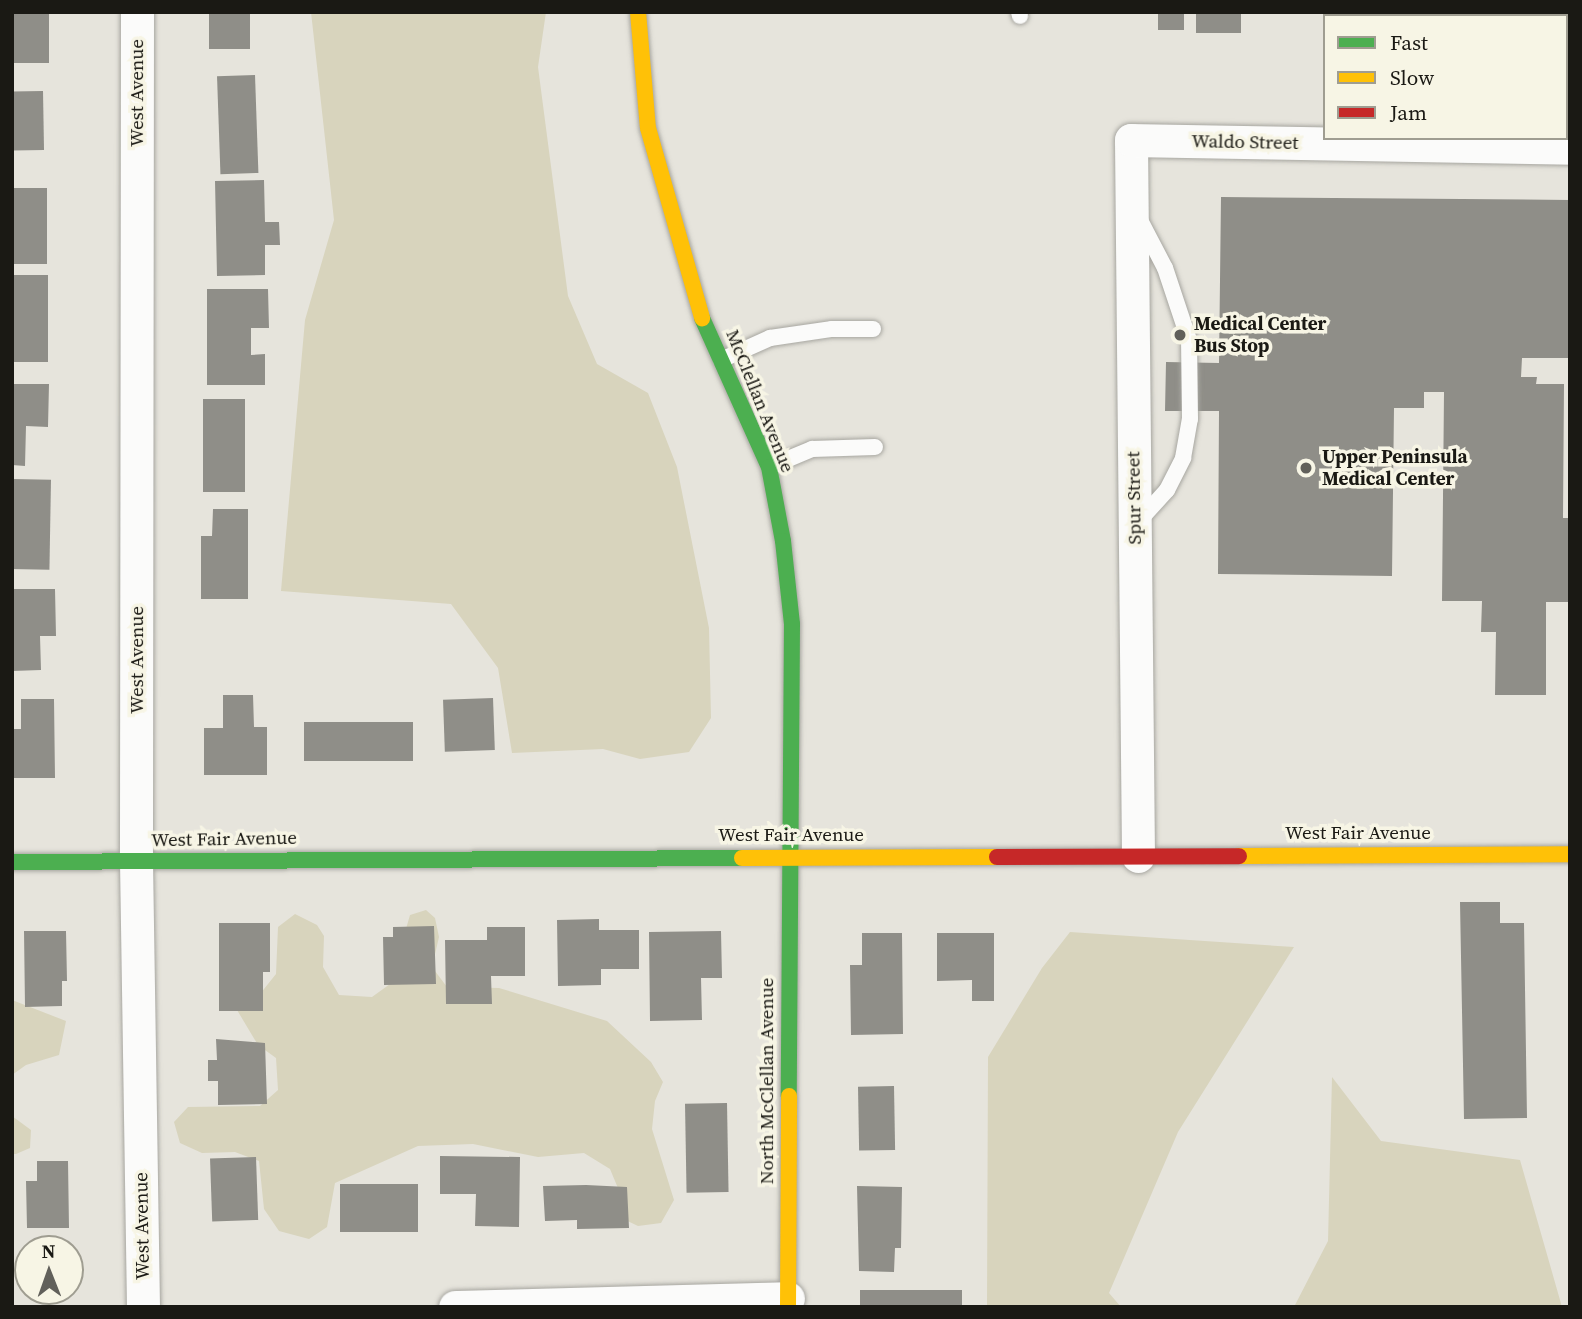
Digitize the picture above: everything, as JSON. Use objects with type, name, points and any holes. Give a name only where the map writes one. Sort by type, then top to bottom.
[{"type":"street","name":"West Avenue","points":[[137,12],[136,860],[143,1307]]},
{"type":"street","name":"McClellan Avenue","points":[[638,12],[648,128],[665,200],[694,299],[769,467],[783,541],[792,624],[788,856]]},
{"type":"street","name":"Waldo Street","points":[[1131,140],[1570,149]]},
{"type":"street","name":"Spur Street","points":[[1131,140],[1138,856]]},
{"type":"street","name":"West Fair Avenue","points":[[12,862],[788,856],[1570,855]]},
{"type":"street","name":"North McClellan Avenue","points":[[788,856],[788,1302]]},
{"type":"street","points":[[455,1307],[788,1302]]},
{"type":"lane","points":[[1131,205],[1165,268],[1190,356],[1190,419],[1183,458],[1167,490],[1134,527]]},
{"type":"lane","points":[[721,360],[770,338],[832,329],[873,329]]},
{"type":"lane","points":[[769,467],[813,449],[874,447]]},
{"type":"shaded area","points":[[311,12],[546,12],[538,67],[568,296],[597,364],[648,393],[677,467],[709,628],[711,718],[689,752],[640,759],[603,749],[512,753],[498,668],[451,604],[281,591],[305,320],[334,220]]},
{"type":"shaded area","points":[[426,910],[435,918],[439,937],[432,967],[447,987],[499,988],[607,1021],[651,1062],[663,1082],[655,1101],[652,1129],[674,1200],[661,1223],[638,1226],[615,1215],[620,1193],[610,1169],[584,1153],[538,1157],[473,1144],[418,1146],[335,1183],[327,1227],[309,1239],[279,1231],[264,1209],[259,1161],[235,1152],[202,1153],[180,1143],[174,1122],[188,1107],[260,1106],[278,1090],[276,1058],[258,1045],[234,1005],[260,994],[276,974],[278,927],[295,914],[317,925],[324,936],[323,967],[339,995],[372,997],[390,984],[410,915]]},
{"type":"shaded area","points":[[1070,932],[1294,947],[1178,1132],[1109,1293],[1121,1307],[987,1307],[988,1057],[1042,968]]},
{"type":"shaded area","points":[[12,1000],[66,1021],[59,1055],[26,1065],[12,1075]]},
{"type":"shaded area","points":[[1332,1077],[1381,1141],[1520,1160],[1562,1307],[1294,1307],[1328,1241]]},
{"type":"shaded area","points":[[12,1116],[31,1130],[30,1148],[16,1154],[12,1154]]},
{"type":"building","points":[[12,12],[49,12],[49,63],[12,63]]},
{"type":"building","points":[[209,12],[250,12],[250,49],[209,49]]},
{"type":"building","points":[[1158,12],[1184,12],[1184,30],[1158,30]]},
{"type":"building","points":[[1196,12],[1241,12],[1241,33],[1196,33]]},
{"type":"building","points":[[255,75],[258,173],[220,174],[217,76]]},
{"type":"building","points":[[43,91],[44,150],[13,151],[12,92]]},
{"type":"building","points":[[264,180],[265,222],[279,222],[280,245],[265,245],[265,275],[217,276],[215,181]]},
{"type":"building","points":[[12,188],[47,188],[47,264],[12,264]]},
{"type":"building","name":"Upper Peninsula Medical Center","points":[[1221,197],[1570,200],[1570,358],[1522,358],[1521,377],[1537,377],[1536,384],[1564,384],[1563,518],[1570,518],[1570,602],[1546,602],[1546,695],[1495,695],[1496,632],[1481,632],[1482,601],[1442,601],[1444,392],[1424,392],[1424,408],[1394,408],[1392,576],[1218,574],[1219,411],[1165,411],[1166,362],[1219,363]]},
{"type":"building","points":[[12,275],[48,275],[48,362],[12,362]]},
{"type":"building","points":[[207,289],[268,289],[269,328],[251,328],[251,355],[265,354],[265,385],[207,385]]},
{"type":"building","points":[[12,384],[49,384],[48,427],[26,426],[25,466],[12,465]]},
{"type":"building","points":[[203,399],[245,399],[245,492],[203,492]]},
{"type":"building","points":[[12,479],[51,480],[49,570],[12,569]]},
{"type":"building","points":[[213,509],[248,509],[248,599],[201,599],[201,536],[212,536]]},
{"type":"building","points":[[12,589],[55,589],[56,636],[40,636],[41,670],[12,671]]},
{"type":"building","points":[[223,695],[253,695],[254,727],[267,727],[267,775],[204,775],[204,728],[223,728]]},
{"type":"building","points":[[493,698],[495,750],[445,752],[443,700]]},
{"type":"building","points":[[21,699],[54,699],[55,778],[12,778],[12,729],[21,729]]},
{"type":"building","points":[[304,722],[413,722],[413,761],[304,761]]},
{"type":"building","points":[[1460,902],[1500,902],[1500,923],[1524,923],[1527,1118],[1464,1119]]},
{"type":"building","points":[[599,919],[599,930],[639,930],[639,969],[601,969],[601,985],[558,986],[557,920]]},
{"type":"building","points":[[219,923],[270,923],[270,972],[263,972],[263,1011],[219,1011]]},
{"type":"building","points":[[434,926],[436,984],[384,985],[383,937],[393,937],[393,927]]},
{"type":"building","points":[[487,927],[525,927],[525,976],[491,976],[492,1004],[446,1004],[445,940],[487,940]]},
{"type":"building","points":[[24,931],[66,931],[67,981],[62,981],[62,1006],[25,1007]]},
{"type":"building","points":[[721,931],[722,978],[701,978],[702,1020],[650,1021],[649,932]]},
{"type":"building","points":[[862,933],[902,933],[903,1034],[851,1035],[850,965],[862,965]]},
{"type":"building","points":[[937,933],[994,933],[994,1001],[972,1001],[972,980],[937,981]]},
{"type":"building","points":[[216,1039],[265,1043],[267,1104],[218,1105],[218,1081],[208,1081],[208,1060],[217,1060]]},
{"type":"building","points":[[894,1086],[895,1150],[859,1151],[858,1087]]},
{"type":"building","points":[[727,1103],[729,1192],[687,1193],[685,1104]]},
{"type":"building","points":[[440,1156],[520,1157],[519,1227],[475,1226],[476,1194],[440,1194]]},
{"type":"building","points":[[256,1157],[258,1220],[212,1222],[210,1159]]},
{"type":"building","points":[[37,1161],[68,1161],[69,1228],[27,1228],[26,1181],[37,1181]]},
{"type":"building","points":[[340,1184],[418,1184],[418,1232],[340,1232]]},
{"type":"building","points":[[543,1186],[627,1187],[629,1228],[577,1229],[577,1220],[545,1221]]},
{"type":"building","points":[[857,1186],[902,1187],[901,1248],[895,1248],[894,1272],[859,1271]]},
{"type":"building","points":[[860,1290],[962,1290],[962,1307],[860,1307]]},
{"type":"traffic: fast","points":[[702,318],[769,467],[783,541],[792,624],[789,1096]]},
{"type":"traffic: fast","points":[[12,862],[742,858]]},
{"type":"traffic: slow","points":[[638,12],[648,128],[702,318]]},
{"type":"traffic: slow","points":[[1239,856],[1570,854]]},
{"type":"traffic: slow","points":[[742,858],[997,857]]},
{"type":"traffic: slow","points":[[788,1307],[789,1096]]},
{"type":"traffic: jam","points":[[997,857],[1239,856]]},
{"type":"place","name":"Medical Center Bus Stop","points":[[1180,335]]},
{"type":"place","name":"Upper Peninsula Medical Center","points":[[1306,468]]}]
